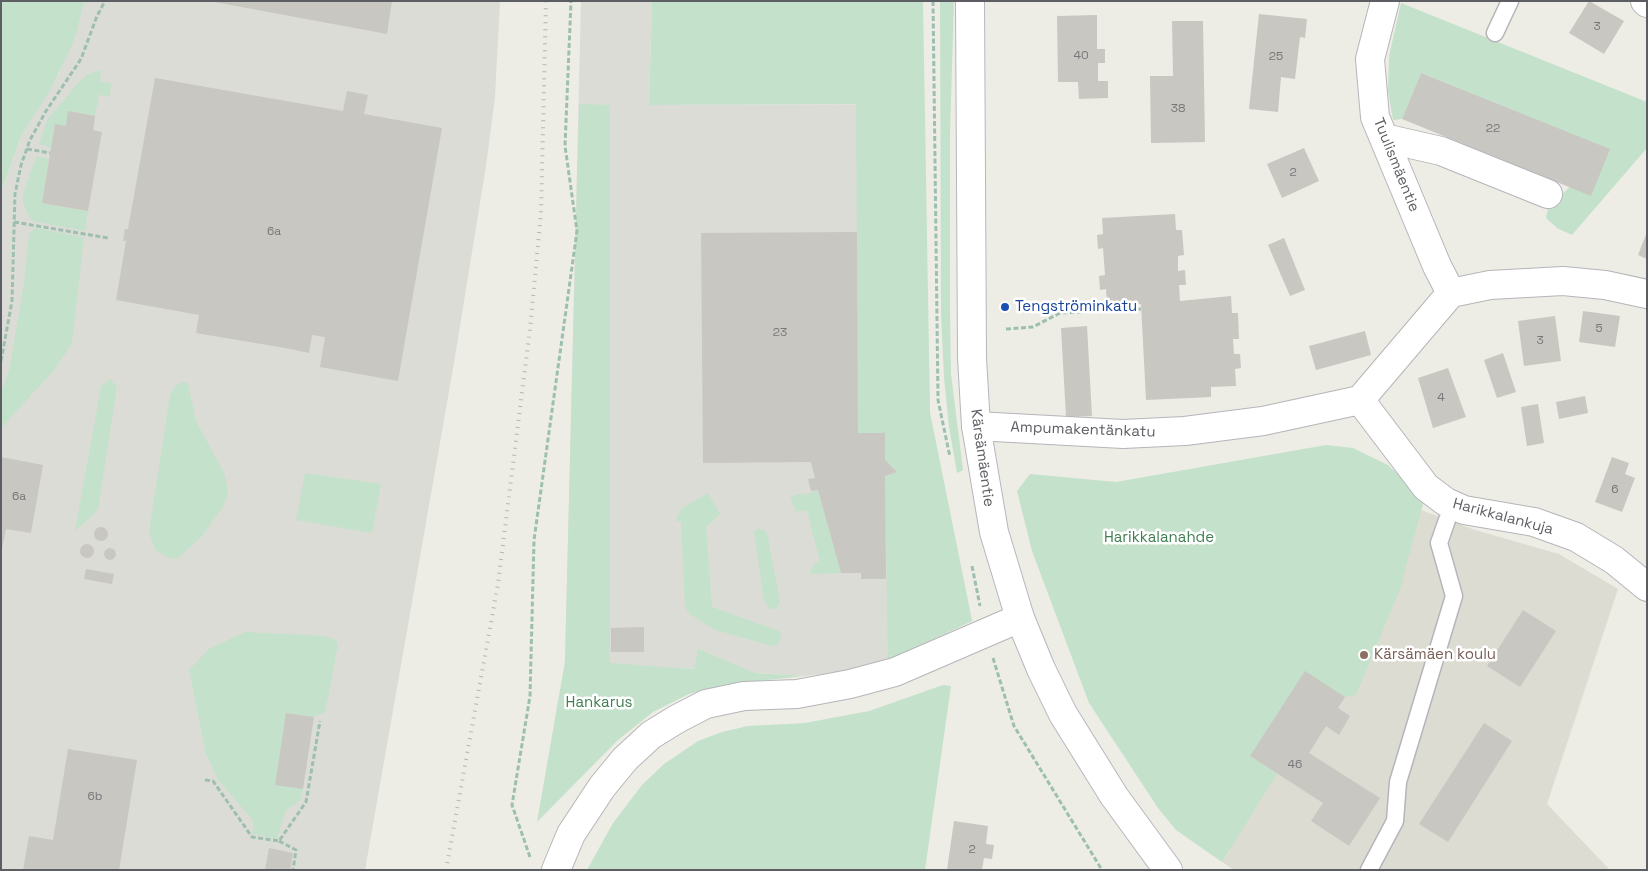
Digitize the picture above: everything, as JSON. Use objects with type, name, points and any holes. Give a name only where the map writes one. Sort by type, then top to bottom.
[{"type":"street","name":"Kärsämäentie","points":[[970,1],[971,314],[976,426],[994,532],[1020,618],[1041,669],[1089,758],[1168,870]]},
{"type":"street","name":"Tuulismäentie","points":[[1385,1],[1370,59],[1374,117],[1437,266],[1451,294]]},
{"type":"street","points":[[1384,138],[1441,151],[1548,194]]},
{"type":"street","points":[[1360,400],[1451,294],[1490,285],[1563,282],[1605,285],[1647,294]]},
{"type":"street","name":"Ampumakentänkatu","points":[[976,426],[1123,434],[1185,431],[1263,421],[1360,400]]},
{"type":"street","name":"Harikkalankuja","points":[[1360,400],[1426,487],[1446,502],[1464,510],[1534,522],[1576,537],[1614,560],[1647,587]]},
{"type":"street","points":[[544,865],[570,834],[602,786],[626,759],[650,735],[677,719],[706,704],[734,698],[796,694],[850,684],[896,672],[1020,618]]},
{"type":"lane","points":[[1495,33],[1510,1]]},
{"type":"lane","points":[[1369,870],[1395,821],[1398,782],[1454,596],[1439,543],[1447,520]]},
{"type":"path","points":[[1,361],[12,301],[15,194],[27,149],[46,111],[81,59],[97,16],[105,1]]},
{"type":"path","points":[[544,865],[512,805],[530,696],[534,540],[577,231],[565,146],[571,1]]},
{"type":"path","points":[[27,149],[50,153]]},
{"type":"path","points":[[14,222],[108,238]]},
{"type":"path","points":[[1006,329],[1033,327],[1060,313],[1141,309]]},
{"type":"path","points":[[279,841],[306,802],[320,721]]},
{"type":"path","points":[[204,780],[213,781],[252,836],[279,841],[296,850],[293,870]]},
{"type":"shaded area","points":[[84,1],[500,1],[495,97],[486,166],[454,363],[365,870],[1,870],[1,193],[21,136],[59,73]]},
{"type":"shaded area","points":[[581,1],[652,1],[649,105],[923,104],[930,413],[972,621],[875,667],[805,676],[565,661]]},
{"type":"shaded area","name":"Kärsämäen koulu","points":[[1393,469],[1423,504],[1421,510],[1475,530],[1559,554],[1618,589],[1547,804],[1610,870],[1234,870],[1222,862],[1230,850],[1212,821]]},
{"type":"green space","points":[[1,1],[84,1],[76,35],[68,54],[48,94],[21,136],[1,193]]},
{"type":"green space","points":[[652,1],[923,1],[930,413],[972,621],[888,660],[885,476],[897,472],[885,460],[885,431],[883,433],[858,433],[856,104],[649,105]]},
{"type":"green space","points":[[940,1],[954,1],[950,133],[951,374],[963,470],[957,473],[949,427],[944,378],[941,314]]},
{"type":"green space","points":[[1401,3],[1647,102],[1647,148],[1572,235],[1557,228],[1546,218],[1548,208],[1609,149],[1421,73],[1402,119],[1393,120],[1388,91],[1389,56]]},
{"type":"green space","points":[[101,70],[100,81],[111,83],[110,96],[99,95],[95,116],[68,111],[66,126],[55,124],[51,148],[39,144],[47,120],[78,83],[88,74]]},
{"type":"green space","name":"Hankarus","points":[[579,104],[610,105],[610,663],[694,669],[698,649],[755,673],[805,676],[730,684],[689,694],[653,712],[618,740],[537,822],[565,661]]},
{"type":"green space","points":[[36,157],[49,158],[42,203],[88,211],[85,231],[32,221],[23,203],[23,195]]},
{"type":"green space","points":[[35,228],[84,237],[72,343],[55,369],[1,428],[1,392],[9,371],[24,283],[29,234]]},
{"type":"green space","points":[[110,379],[117,387],[98,510],[75,531],[101,386]]},
{"type":"green space","points":[[181,382],[188,383],[196,421],[225,475],[228,493],[224,505],[202,536],[178,558],[171,559],[155,550],[149,532],[170,395],[174,387]]},
{"type":"green space","name":"Harikkalanahde","points":[[1326,445],[1353,448],[1388,465],[1423,501],[1423,504],[1400,589],[1356,695],[1345,697],[1305,672],[1250,756],[1277,774],[1222,862],[1176,830],[1158,808],[1089,703],[1032,551],[1017,491],[1030,474],[1116,482]]},
{"type":"green space","points":[[305,473],[381,484],[372,533],[296,520]]},
{"type":"green space","points":[[818,490],[841,573],[810,574],[814,564],[820,562],[807,511],[796,511],[790,497],[803,493],[805,495]]},
{"type":"green space","points":[[708,493],[720,514],[706,527],[712,607],[779,631],[782,637],[777,645],[773,646],[715,630],[691,615],[685,608],[681,521],[675,521],[682,508]]},
{"type":"green space","points":[[757,529],[762,529],[767,533],[780,601],[776,609],[770,609],[764,601],[754,532]]},
{"type":"green space","points":[[245,632],[325,636],[336,640],[338,645],[325,712],[314,717],[286,713],[275,784],[303,789],[300,801],[286,810],[277,839],[252,834],[254,827],[251,818],[219,781],[206,754],[189,670],[209,649]]},
{"type":"green space","points":[[943,685],[951,686],[925,870],[587,870],[613,823],[642,785],[664,764],[698,741],[722,732],[748,726],[805,723],[869,711]]},
{"type":"building","points":[[209,1],[392,1],[387,34]]},
{"type":"building","points":[[1589,1],[1624,21],[1604,54],[1569,33]]},
{"type":"building","points":[[1259,14],[1307,19],[1305,38],[1300,37],[1295,79],[1281,77],[1278,112],[1249,109]]},
{"type":"building","points":[[1097,15],[1097,49],[1105,49],[1105,63],[1098,63],[1098,81],[1108,81],[1108,98],[1079,99],[1078,82],[1058,82],[1057,16]]},
{"type":"building","points":[[1172,21],[1203,21],[1205,142],[1151,143],[1150,76],[1173,76]]},
{"type":"building","points":[[1421,73],[1610,149],[1591,196],[1402,119]]},
{"type":"building","points":[[155,78],[343,111],[347,91],[368,95],[364,114],[442,128],[398,381],[320,367],[325,337],[312,335],[309,353],[196,333],[199,315],[116,300],[126,241],[123,241],[125,229],[128,229]]},
{"type":"building","points":[[68,111],[95,116],[93,130],[102,132],[88,211],[42,203],[55,124],[66,126]]},
{"type":"building","points":[[1304,148],[1319,181],[1282,198],[1267,164]]},
{"type":"building","points":[[1175,214],[1176,230],[1182,230],[1184,255],[1178,256],[1178,271],[1185,270],[1186,285],[1179,285],[1180,301],[1231,296],[1232,313],[1238,313],[1239,339],[1233,339],[1234,354],[1240,354],[1241,368],[1235,369],[1236,386],[1211,387],[1211,397],[1146,400],[1141,304],[1107,307],[1106,289],[1100,290],[1099,276],[1105,275],[1103,248],[1098,249],[1097,235],[1103,234],[1102,218]]},
{"type":"building","points":[[857,232],[858,433],[883,433],[885,431],[885,460],[897,472],[885,476],[886,579],[861,579],[861,573],[841,573],[818,490],[811,491],[808,479],[815,478],[811,462],[703,463],[701,233]]},
{"type":"building","points":[[1647,232],[1647,259],[1638,255]]},
{"type":"building","points":[[1284,238],[1305,290],[1290,296],[1268,245]]},
{"type":"building","points":[[1583,311],[1620,316],[1615,347],[1579,342]]},
{"type":"building","points":[[1555,316],[1561,361],[1524,366],[1518,321]]},
{"type":"building","points":[[1087,326],[1092,416],[1066,417],[1061,328]]},
{"type":"building","points":[[1365,331],[1371,355],[1316,370],[1309,346]]},
{"type":"building","points":[[1503,353],[1516,392],[1497,398],[1484,360]]},
{"type":"building","points":[[1448,368],[1466,417],[1433,428],[1418,378]]},
{"type":"building","points":[[1585,396],[1588,413],[1559,419],[1556,402]]},
{"type":"building","points":[[1538,404],[1544,443],[1527,446],[1521,407]]},
{"type":"building","points":[[1,457],[43,465],[31,533],[6,529],[2,549]]},
{"type":"building","points":[[1612,457],[1629,463],[1625,474],[1635,478],[1622,512],[1595,502]]},
{"type":"building","points":[[101,527],[106,529],[108,534],[106,539],[101,541],[96,539],[94,534],[96,529]]},
{"type":"building","points":[[87,544],[92,546],[94,551],[92,556],[87,558],[82,556],[80,551],[82,546]]},
{"type":"building","points":[[112,548],[115,549],[115,559],[108,560],[105,559],[104,552],[105,549]]},
{"type":"building","points":[[86,569],[114,574],[112,584],[84,579]]},
{"type":"building","points":[[1523,610],[1556,631],[1520,687],[1487,666]]},
{"type":"building","points":[[644,627],[644,652],[611,652],[611,628]]},
{"type":"building","points":[[1305,671],[1345,697],[1338,708],[1350,716],[1339,735],[1326,726],[1309,753],[1380,798],[1349,846],[1311,821],[1323,803],[1250,756]]},
{"type":"building","points":[[286,713],[314,717],[303,789],[275,785]]},
{"type":"building","points":[[1484,723],[1512,741],[1448,842],[1419,824]]},
{"type":"building","points":[[68,749],[137,760],[119,870],[23,870],[29,836],[53,840]]},
{"type":"building","points":[[954,821],[988,826],[986,844],[994,845],[992,859],[984,858],[982,870],[947,870]]},
{"type":"building","points":[[269,848],[293,853],[290,870],[265,870]]},
{"type":"railway","points":[[446,870],[498,584],[530,329],[541,213],[546,1]]},
{"type":"place","name":"Tengströminkatu","points":[[1005,307]]},
{"type":"place","name":"Kärsämäen koulu","points":[[1364,655]]}]
